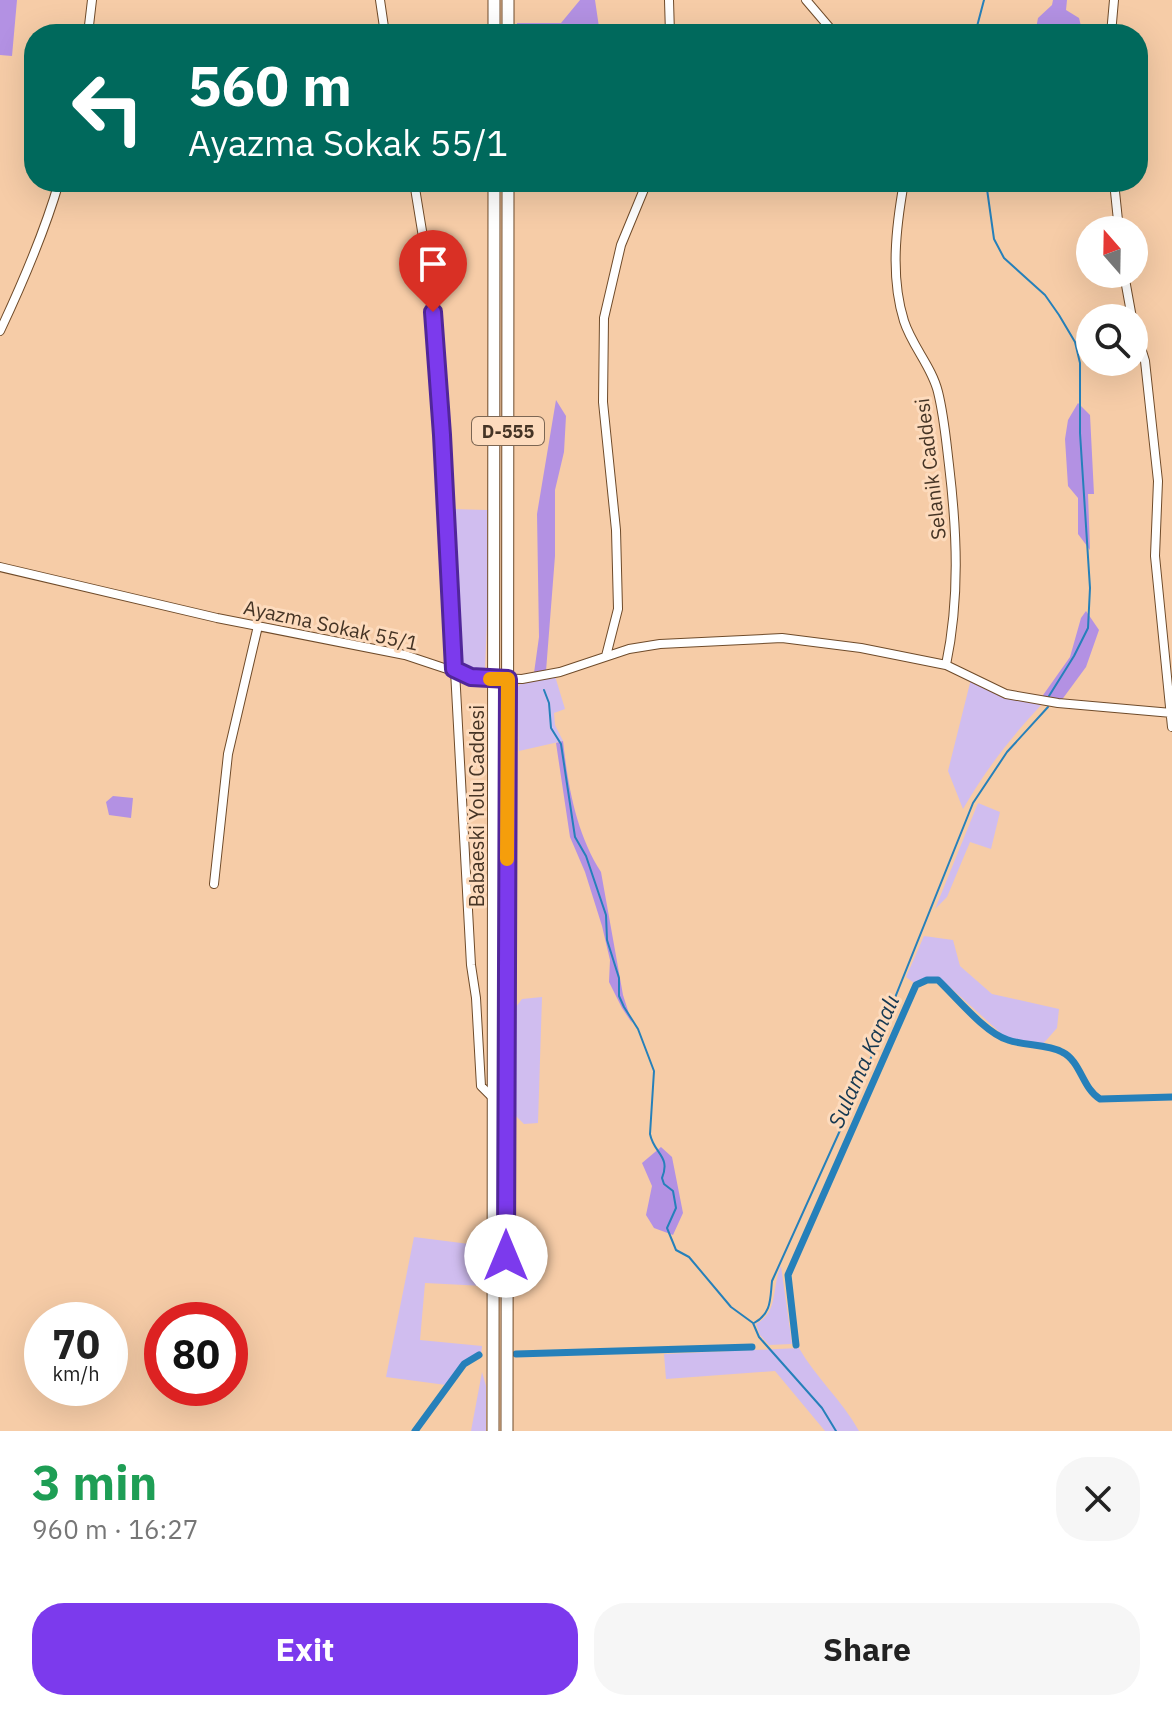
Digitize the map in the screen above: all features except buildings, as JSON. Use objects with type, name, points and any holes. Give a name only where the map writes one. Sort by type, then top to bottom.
[{"type":"highway","points":[[494,0],[494,24]]},
{"type":"highway","points":[[508,0],[508,24]]},
{"type":"highway","name":"Babaeski Yolu Caddesi","points":[[493,1431],[494,192]]},
{"type":"highway","name":"Babaeski Yolu Caddesi","points":[[507,1431],[508,192]]},
{"type":"highway","points":[[493,1374],[507,1373]]},
{"type":"street","points":[[89,24],[92,0]]},
{"type":"street","points":[[380,0],[384,24]]},
{"type":"street","points":[[669,0],[670,24]]},
{"type":"street","points":[[806,0],[826,24]]},
{"type":"street","points":[[1112,24],[1114,0]]},
{"type":"street","points":[[0,331],[22,288],[56,192]]},
{"type":"street","points":[[416,192],[431,286],[442,435],[471,965],[481,1086],[493,1098]]},
{"type":"street","points":[[606,656],[618,598],[616,530],[603,402],[604,318],[621,245],[643,192]]},
{"type":"street","name":"Selanik Caddesi","points":[[902,192],[895,236],[898,296],[904,322],[938,389],[953,497],[957,568],[954,626],[946,665]]},
{"type":"street","points":[[1115,192],[1118,216]]},
{"type":"street","points":[[1147,376],[1158,481],[1155,556],[1172,727]]},
{"type":"street","name":"Ayazma Sokak 55/1","points":[[0,567],[258,626],[405,655],[471,677],[508,679],[560,672],[606,656],[660,644],[782,638],[861,648],[946,665],[1006,694],[1058,703],[1171,713]]},
{"type":"street","points":[[214,884],[228,754],[258,626]]},
{"type":"shaded area","points":[[0,0],[17,0],[12,56],[0,55]]},
{"type":"shaded area","points":[[580,0],[595,0],[599,24],[517,24],[517,23],[561,23]]},
{"type":"shaded area","points":[[1053,0],[1067,0],[1066,10],[1079,18],[1080,24],[1037,24],[1038,18],[1052,5]]},
{"type":"shaded area","points":[[556,400],[566,416],[564,452],[555,490],[555,556],[546,671],[534,673],[539,637],[537,514]]},
{"type":"shaded area","points":[[1078,403],[1090,415],[1094,494],[1088,494],[1090,550],[1078,534],[1078,498],[1068,486],[1065,439],[1068,420]]},
{"type":"shaded area","points":[[450,509],[487,510],[485,669],[479,673],[464,670],[458,658]]},
{"type":"shaded area","points":[[1086,611],[1099,630],[1086,667],[1061,701],[1041,698],[1070,657],[1081,618]]},
{"type":"shaded area","points":[[555,676],[565,709],[554,713],[555,725],[563,741],[519,751],[517,688],[522,682]]},
{"type":"shaded area","points":[[971,679],[1043,703],[1000,753],[963,809],[948,771]]},
{"type":"shaded area","points":[[563,741],[574,809],[585,841],[601,872],[623,995],[632,1023],[609,982],[610,960],[602,926],[570,837],[556,743]]},
{"type":"shaded area","points":[[113,796],[133,798],[131,818],[109,815],[106,802]]},
{"type":"shaded area","points":[[978,803],[1000,812],[991,849],[970,842],[947,897],[935,909]]},
{"type":"shaded area","points":[[924,936],[953,940],[960,966],[992,994],[1059,1009],[1057,1028],[1043,1044],[1005,1037],[940,978],[928,977],[914,983],[906,977]]},
{"type":"shaded area","points":[[542,997],[538,1123],[524,1124],[515,1115],[516,1007],[522,999]]},
{"type":"shaded area","points":[[661,1147],[672,1157],[683,1213],[673,1235],[654,1228],[646,1215],[652,1186],[642,1163]]},
{"type":"shaded area","points":[[414,1237],[485,1246],[484,1286],[425,1283],[420,1340],[482,1346],[481,1355],[462,1363],[446,1385],[386,1377]]},
{"type":"shaded area","points":[[781,1266],[792,1344],[769,1345],[756,1324],[768,1313]]},
{"type":"shaded area","points":[[799,1348],[859,1431],[825,1431],[775,1371],[666,1379],[664,1354]]},
{"type":"shaded area","points":[[482,1372],[486,1386],[486,1431],[471,1431]]},
{"type":"waterway","points":[[978,24],[984,0]]},
{"type":"waterway","points":[[987,192],[994,239],[1004,258],[1045,295],[1075,342],[1080,363],[1080,433],[1090,588],[1088,628],[1049,696]]},
{"type":"waterway","points":[[544,690],[549,703],[551,728],[561,744],[575,837],[586,856],[606,915],[607,940],[619,978],[619,996],[638,1029],[654,1071],[650,1134],[663,1160],[662,1178],[673,1191],[676,1208],[667,1228],[676,1250],[689,1257],[731,1307],[753,1323],[759,1337],[822,1408],[836,1431]]},
{"type":"waterway","points":[[754,1323],[767,1310],[772,1281],[856,1095],[973,803],[1007,752],[1048,707]]},
{"type":"waterway","name":"Sulama Kanalı","points":[[796,1345],[788,1275],[916,985],[927,980],[938,980],[980,1022],[999,1036],[1062,1052],[1100,1099],[1172,1097]]},
{"type":"waterway","name":"Sulama Kanalı","points":[[516,1354],[752,1347]]},
{"type":"waterway","name":"Sulama Kanalı","points":[[415,1431],[464,1364],[479,1355]]},
{"type":"slow traffic","points":[[490,679],[508,679],[507,859]]},
{"type":"route","points":[[433,312],[454,669],[471,677],[508,679],[506,1256]]}]
